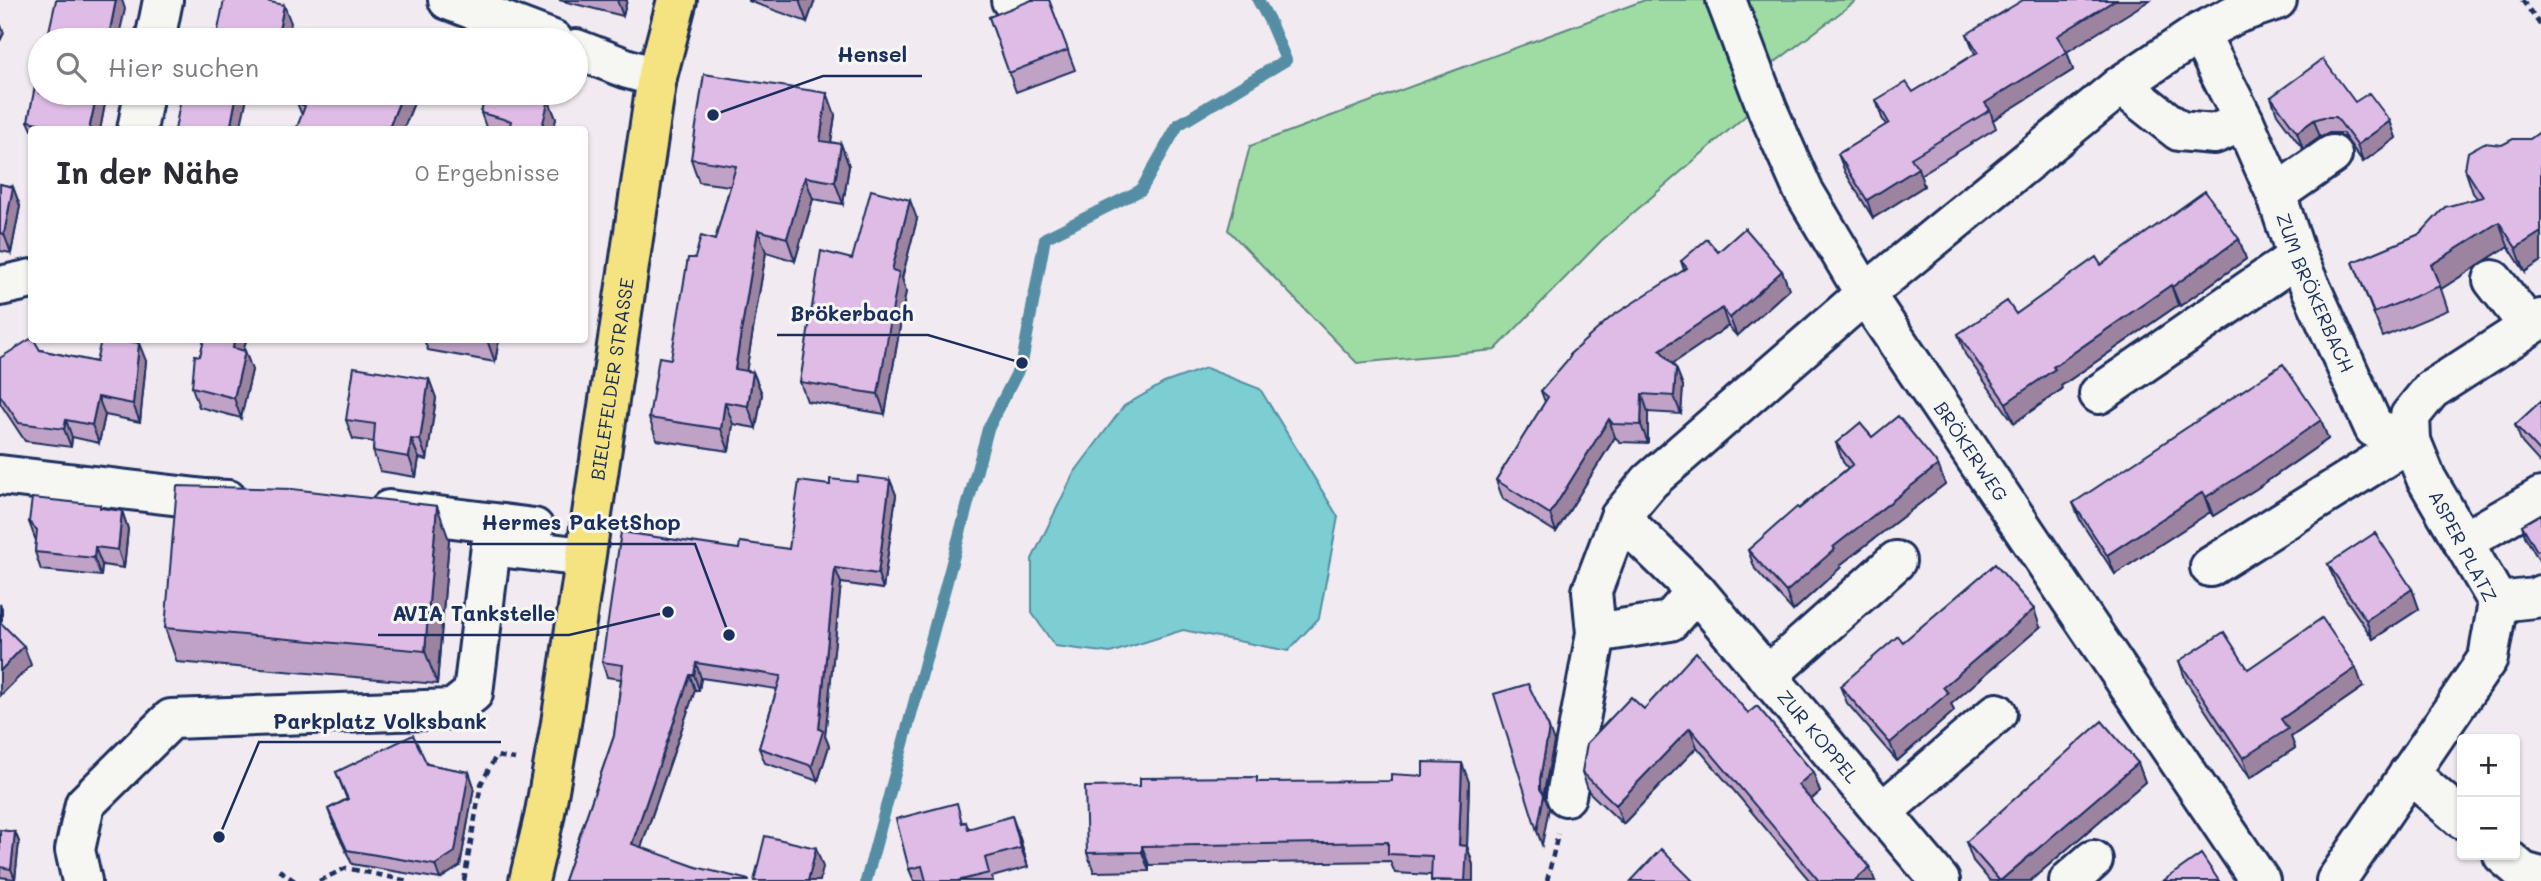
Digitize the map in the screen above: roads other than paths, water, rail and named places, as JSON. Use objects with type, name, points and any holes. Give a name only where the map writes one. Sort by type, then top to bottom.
[{"type":"main road","name":"BIELEFELDER STRASSE","points":[[529,881],[553,767],[657,77],[677,0]]},
{"type":"street","points":[[157,28],[163,0]]},
{"type":"street","points":[[448,0],[522,28]]},
{"type":"street","name":"BRÖKERWEG","points":[[1726,0],[1768,111],[1802,190],[1865,294],[2260,881]]},
{"type":"street","points":[[1566,796],[1596,633],[1592,591],[1620,517],[1650,481],[1865,294],[2121,85],[2199,33],[2236,14],[2277,0]]},
{"type":"street","name":"ZUM BRÖKERBACH","points":[[2199,33],[2244,121],[2276,194],[2297,257],[2374,428],[2411,442]]},
{"type":"street","points":[[588,54],[657,77]]},
{"type":"street","points":[[2121,85],[2179,131],[2214,134],[2244,121]]},
{"type":"street","points":[[138,126],[142,105]]},
{"type":"street","points":[[2276,194],[2332,155]]},
{"type":"street","points":[[2099,394],[2297,257]]},
{"type":"street","points":[[2210,568],[2411,442],[2410,416],[2431,390],[2535,323],[2494,279]]},
{"type":"street","points":[[0,286],[28,280]]},
{"type":"street","name":"ASPER PLATZ","points":[[2336,881],[2488,659],[2498,602],[2427,478],[2411,442]]},
{"type":"street","points":[[0,475],[206,499],[261,500]]},
{"type":"street","points":[[2463,542],[2541,497]]},
{"type":"street","points":[[356,506],[586,546]]},
{"type":"street","name":"ZUR KOPPEL","points":[[1620,517],[1696,591],[1940,881]]},
{"type":"street","points":[[82,881],[75,850],[85,804],[171,719],[453,709],[473,693],[491,546],[586,546]]},
{"type":"street","points":[[1768,676],[1896,561]]},
{"type":"street","points":[[1596,633],[1670,621],[1696,591]]},
{"type":"street","points":[[2498,602],[2541,595]]},
{"type":"street","points":[[1882,813],[1997,713]]},
{"type":"street","points":[[2409,773],[2457,815]]},
{"type":"street","points":[[2509,860],[2523,872],[2541,877]]},
{"type":"water","points":[[1206,368],[1260,389],[1338,517],[1319,618],[1288,651],[1183,630],[1110,653],[1055,646],[1032,613],[1032,559],[1074,473],[1124,406],[1164,383]]},
{"type":"waterway","points":[[866,881],[988,429],[1022,363],[1045,238],[1141,190],[1178,125],[1286,60],[1258,0]]},
{"type":"place","name":"Hensel","points":[[713,115]]},
{"type":"place","name":"Brökerbach","points":[[1022,363]]},
{"type":"place","name":"AVIA Tankstelle","points":[[668,612]]},
{"type":"place","name":"Hermes PaketShop","points":[[729,635]]},
{"type":"place","name":"Parkplatz Volksbank","points":[[219,837]]}]
